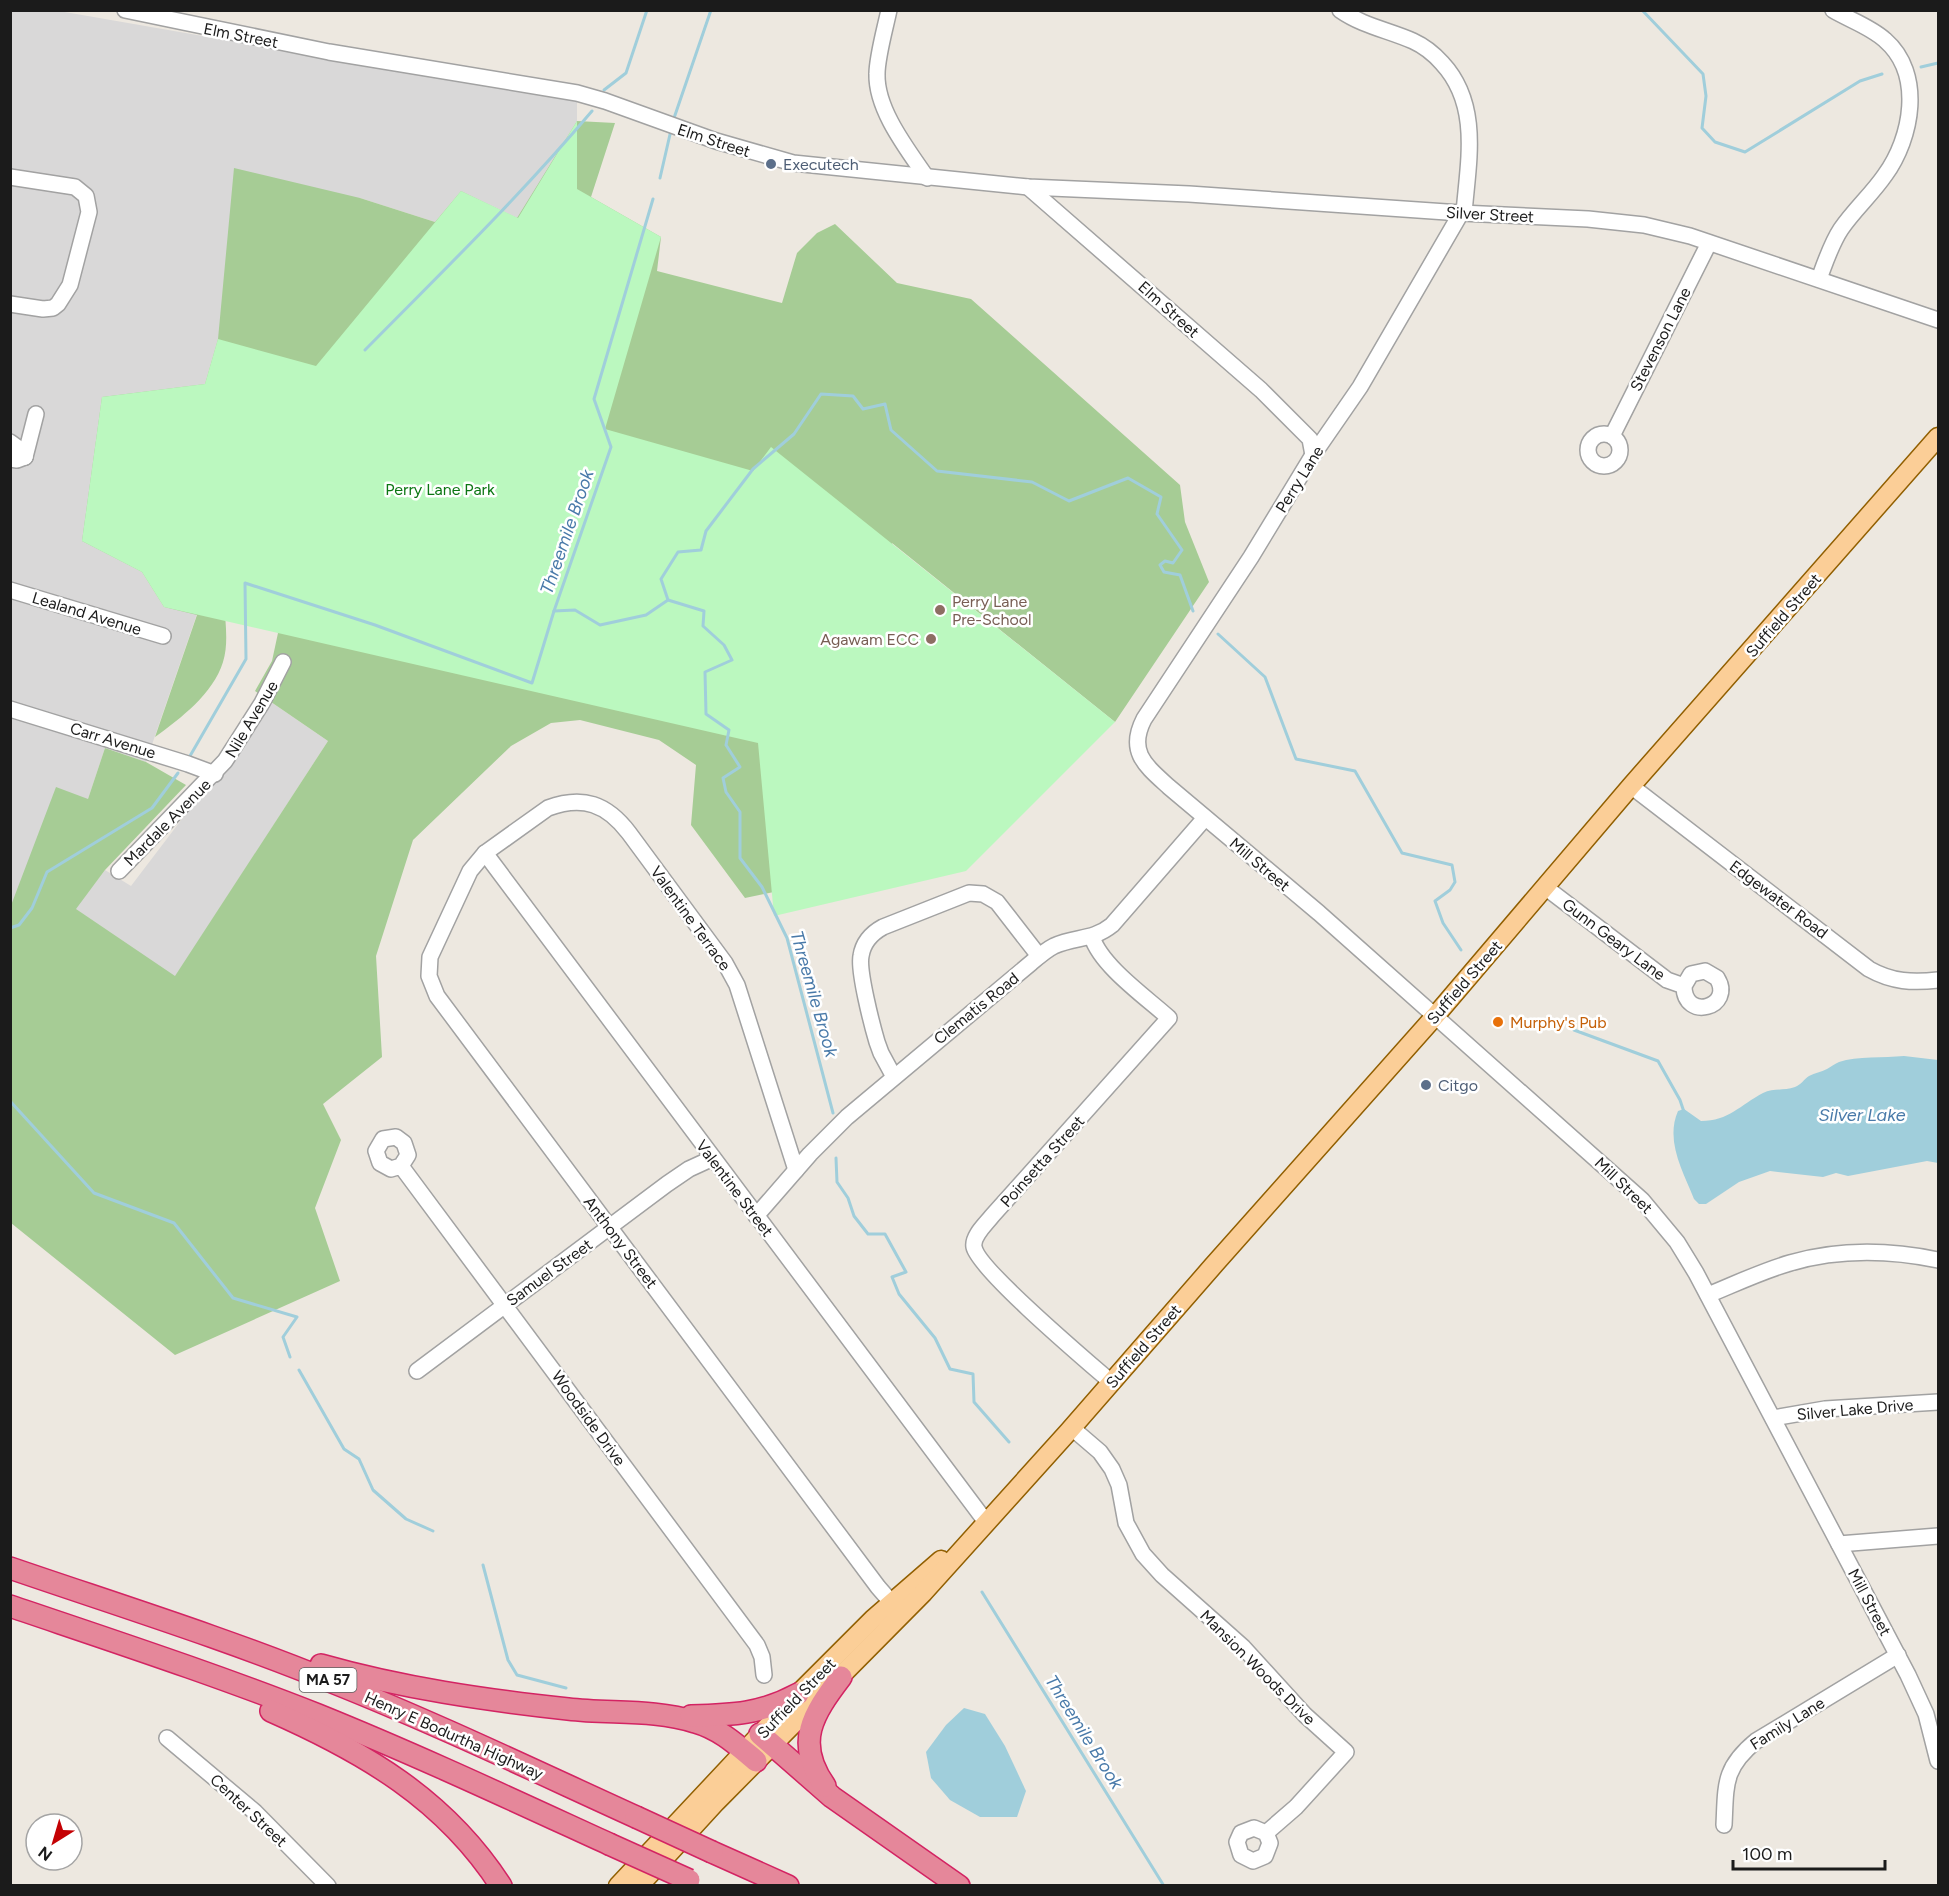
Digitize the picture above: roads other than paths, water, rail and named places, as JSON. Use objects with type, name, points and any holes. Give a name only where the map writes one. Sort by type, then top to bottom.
[{"type":"highway","name":"Henry E Bodurtha Highway","points":[[10,1568],[340,1685],[788,1886]]},
{"type":"highway","name":"MA 57","points":[[10,1605],[317,1715],[419,1758],[695,1883]]},
{"type":"highway","points":[[157,1619],[237,1639],[357,1675],[413,1688],[571,1709],[687,1719],[712,1728],[750,1756]]},
{"type":"highway","points":[[75,1628],[291,1720],[359,1754],[401,1781],[435,1807],[468,1841],[501,1886]]},
{"type":"highway","points":[[832,1797],[815,1769],[809,1732],[818,1709],[841,1677]]},
{"type":"highway","points":[[667,1716],[758,1711],[775,1706],[798,1694]]},
{"type":"highway","points":[[766,1740],[832,1797],[958,1886]]},
{"type":"main road","name":"Suffield Street","points":[[766,1740],[798,1694],[897,1609],[986,1522],[1072,1428],[1436,1015],[1632,786],[1938,437]]},
{"type":"main road","name":"Suffield Street","points":[[618,1886],[766,1740],[841,1677],[897,1609]]},
{"type":"main road","name":"Suffield Street","points":[[639,1886],[750,1756]]},
{"type":"street","name":"Elm Street","points":[[125,10],[329,52],[577,93],[761,155],[793,163],[1028,187],[1261,390],[1310,439],[1313,455]]},
{"type":"street","points":[[889,10],[876,72],[877,83],[892,124],[927,178]]},
{"type":"street","points":[[1340,10],[1360,22],[1413,41],[1435,56],[1452,75],[1464,98],[1469,121],[1463,213]]},
{"type":"street","points":[[1819,279],[1837,235],[1886,175],[1898,155],[1906,131],[1909,106],[1906,73],[1894,50],[1879,35],[1833,10]]},
{"type":"street","points":[[10,177],[75,187],[86,196],[89,212],[70,285],[58,304],[53,308],[43,309],[10,304]]},
{"type":"street","name":"Silver Street","points":[[1028,187],[1189,194],[1463,213],[1588,219],[1644,225],[1709,243],[1938,320]]},
{"type":"street","name":"Perry Lane","points":[[1137,744],[1141,724],[1150,708],[1238,576],[1313,455],[1360,387],[1463,213]]},
{"type":"street","name":"Stevenson Lane","points":[[1612,436],[1709,243]]},
{"type":"street","points":[[18,458],[36,414]]},
{"type":"street","points":[[10,442],[21,450],[18,458]]},
{"type":"street","name":"Lealand Avenue","points":[[10,590],[163,636]]},
{"type":"street","name":"Nile Avenue","points":[[215,774],[253,718],[284,662]]},
{"type":"street","name":"Carr Avenue","points":[[10,709],[215,774]]},
{"type":"street","name":"Mill Street","points":[[1137,744],[1138,753],[1147,766],[1436,1015],[1642,1200],[1677,1242],[1708,1295],[1898,1655],[1926,1714],[1938,1761]]},
{"type":"street","name":"Mardale Avenue","points":[[119,871],[215,774]]},
{"type":"street","name":"Edgewater Road","points":[[1632,786],[1869,969],[1897,980],[1921,982],[1938,980]]},
{"type":"street","name":"Valentine Terrace","points":[[485,853],[548,808],[560,803],[587,803],[601,807],[616,818],[725,963],[737,985],[796,1170]]},
{"type":"street","name":"Clematis Road","points":[[756,1216],[847,1117],[1039,956],[1055,946],[1092,937],[1112,925],[1205,818]]},
{"type":"street","name":"Valentine Street","points":[[485,853],[986,1522]]},
{"type":"street","name":"Anthony Street","points":[[485,853],[470,871],[433,949],[429,966],[431,984],[437,996],[897,1609]]},
{"type":"street","name":"Gunn Geary Lane","points":[[1545,887],[1668,980],[1684,986]]},
{"type":"street","points":[[894,1077],[877,1042],[860,965],[863,947],[873,934],[883,927],[962,895],[979,893],[997,902],[1039,956]]},
{"type":"street","name":"Poinsetta Street","points":[[1092,937],[1098,951],[1108,963],[1169,1018],[992,1216],[975,1237],[974,1243],[976,1254],[984,1264],[1034,1314],[1111,1382]]},
{"type":"street","name":"Samuel Street","points":[[417,1371],[678,1177],[713,1158]]},
{"type":"street","name":"Woodside Drive","points":[[401,1166],[757,1645],[762,1657],[764,1675]]},
{"type":"street","points":[[1708,1295],[1788,1263],[1820,1256],[1870,1252],[1938,1260]]},
{"type":"street","name":"Silver Lake Drive","points":[[1773,1418],[1825,1409],[1938,1402]]},
{"type":"street","name":"Mansion Woods Drive","points":[[1072,1428],[1100,1452],[1112,1469],[1119,1485],[1126,1522],[1143,1554],[1162,1575],[1243,1647],[1305,1714],[1346,1752],[1296,1807],[1266,1833]]},
{"type":"street","points":[[1839,1544],[1938,1536]]},
{"type":"street","name":"Family Lane","points":[[1724,1825],[1729,1771],[1744,1750],[1898,1655]]},
{"type":"street","name":"Center Street","points":[[167,1738],[255,1812],[328,1886]]},
{"type":"water","name":"Silver Lake","points":[[1904,1056],[1938,1060],[1938,1163],[1927,1161],[1848,1176],[1836,1173],[1823,1177],[1770,1171],[1739,1182],[1706,1204],[1699,1204],[1694,1199],[1674,1145],[1673,1133],[1678,1111],[1684,1109],[1701,1121],[1711,1120],[1734,1112],[1763,1093],[1795,1087],[1809,1076],[1839,1062],[1862,1058]]},
{"type":"water","points":[[964,1708],[985,1714],[1005,1746],[1026,1791],[1017,1817],[980,1817],[950,1800],[931,1778],[926,1752],[946,1725]]},
{"type":"waterway","points":[[604,90],[626,73],[647,10]]},
{"type":"waterway","name":"Threemile Brook","points":[[673,121],[711,10]]},
{"type":"waterway","points":[[1642,10],[1703,74],[1706,96],[1702,128],[1715,142],[1745,152],[1860,81],[1882,74]]},
{"type":"waterway","points":[[1921,67],[1938,63]]},
{"type":"waterway","points":[[365,350],[509,203],[592,111]]},
{"type":"waterway","name":"Threemile Brook","points":[[660,178],[671,130]]},
{"type":"waterway","name":"Threemile Brook","points":[[653,199],[594,399],[611,447],[554,611],[575,610],[600,625],[646,615],[668,600],[704,611],[703,626],[724,645],[732,660],[705,672],[706,714],[729,730],[726,745],[740,767],[723,778],[726,792],[740,812],[740,858],[762,887],[787,938],[833,1113]]},
{"type":"waterway","points":[[668,600],[661,579],[678,552],[701,550],[706,531],[753,469],[794,434],[821,394],[853,396],[863,409],[885,404],[891,430],[937,471],[1032,482],[1069,501],[1128,478],[1161,497],[1157,514],[1182,550],[1173,563],[1165,561],[1160,565],[1164,572],[1180,575],[1193,611]]},
{"type":"waterway","points":[[190,756],[246,659],[245,583],[375,625],[532,683],[554,611]]},
{"type":"waterway","points":[[1218,634],[1265,677],[1296,759],[1355,771],[1402,853],[1452,865],[1455,882],[1450,890],[1435,901],[1443,923],[1461,950]]},
{"type":"waterway","points":[[10,928],[19,925],[32,908],[47,872],[152,808],[178,773]]},
{"type":"waterway","points":[[1574,1030],[1658,1061],[1680,1100],[1684,1112]]},
{"type":"waterway","points":[[10,1101],[94,1193],[174,1223],[233,1298],[297,1317],[283,1337],[290,1357]]},
{"type":"waterway","name":"Threemile Brook","points":[[836,1158],[837,1182],[848,1198],[854,1216],[868,1234],[885,1234],[906,1272],[892,1277],[899,1294],[935,1338],[950,1369],[973,1374],[974,1402],[1009,1442]]},
{"type":"waterway","points":[[299,1370],[344,1449],[359,1459],[373,1490],[406,1519],[433,1531]]},
{"type":"waterway","points":[[483,1565],[508,1660],[517,1675],[566,1688]]},
{"type":"waterway","name":"Threemile Brook","points":[[982,1592],[1164,1886]]},
{"type":"place","name":"Executech","points":[[771,164]]},
{"type":"place","name":"Perry Lane Pre-School","points":[[940,610]]},
{"type":"place","name":"Agawam ECC","points":[[931,639]]},
{"type":"place","name":"Murphy's Pub","points":[[1498,1022]]},
{"type":"place","name":"Citgo","points":[[1426,1085]]},
{"type":"park label","name":"Perry Lane Park","points":[[440,489]]}]
